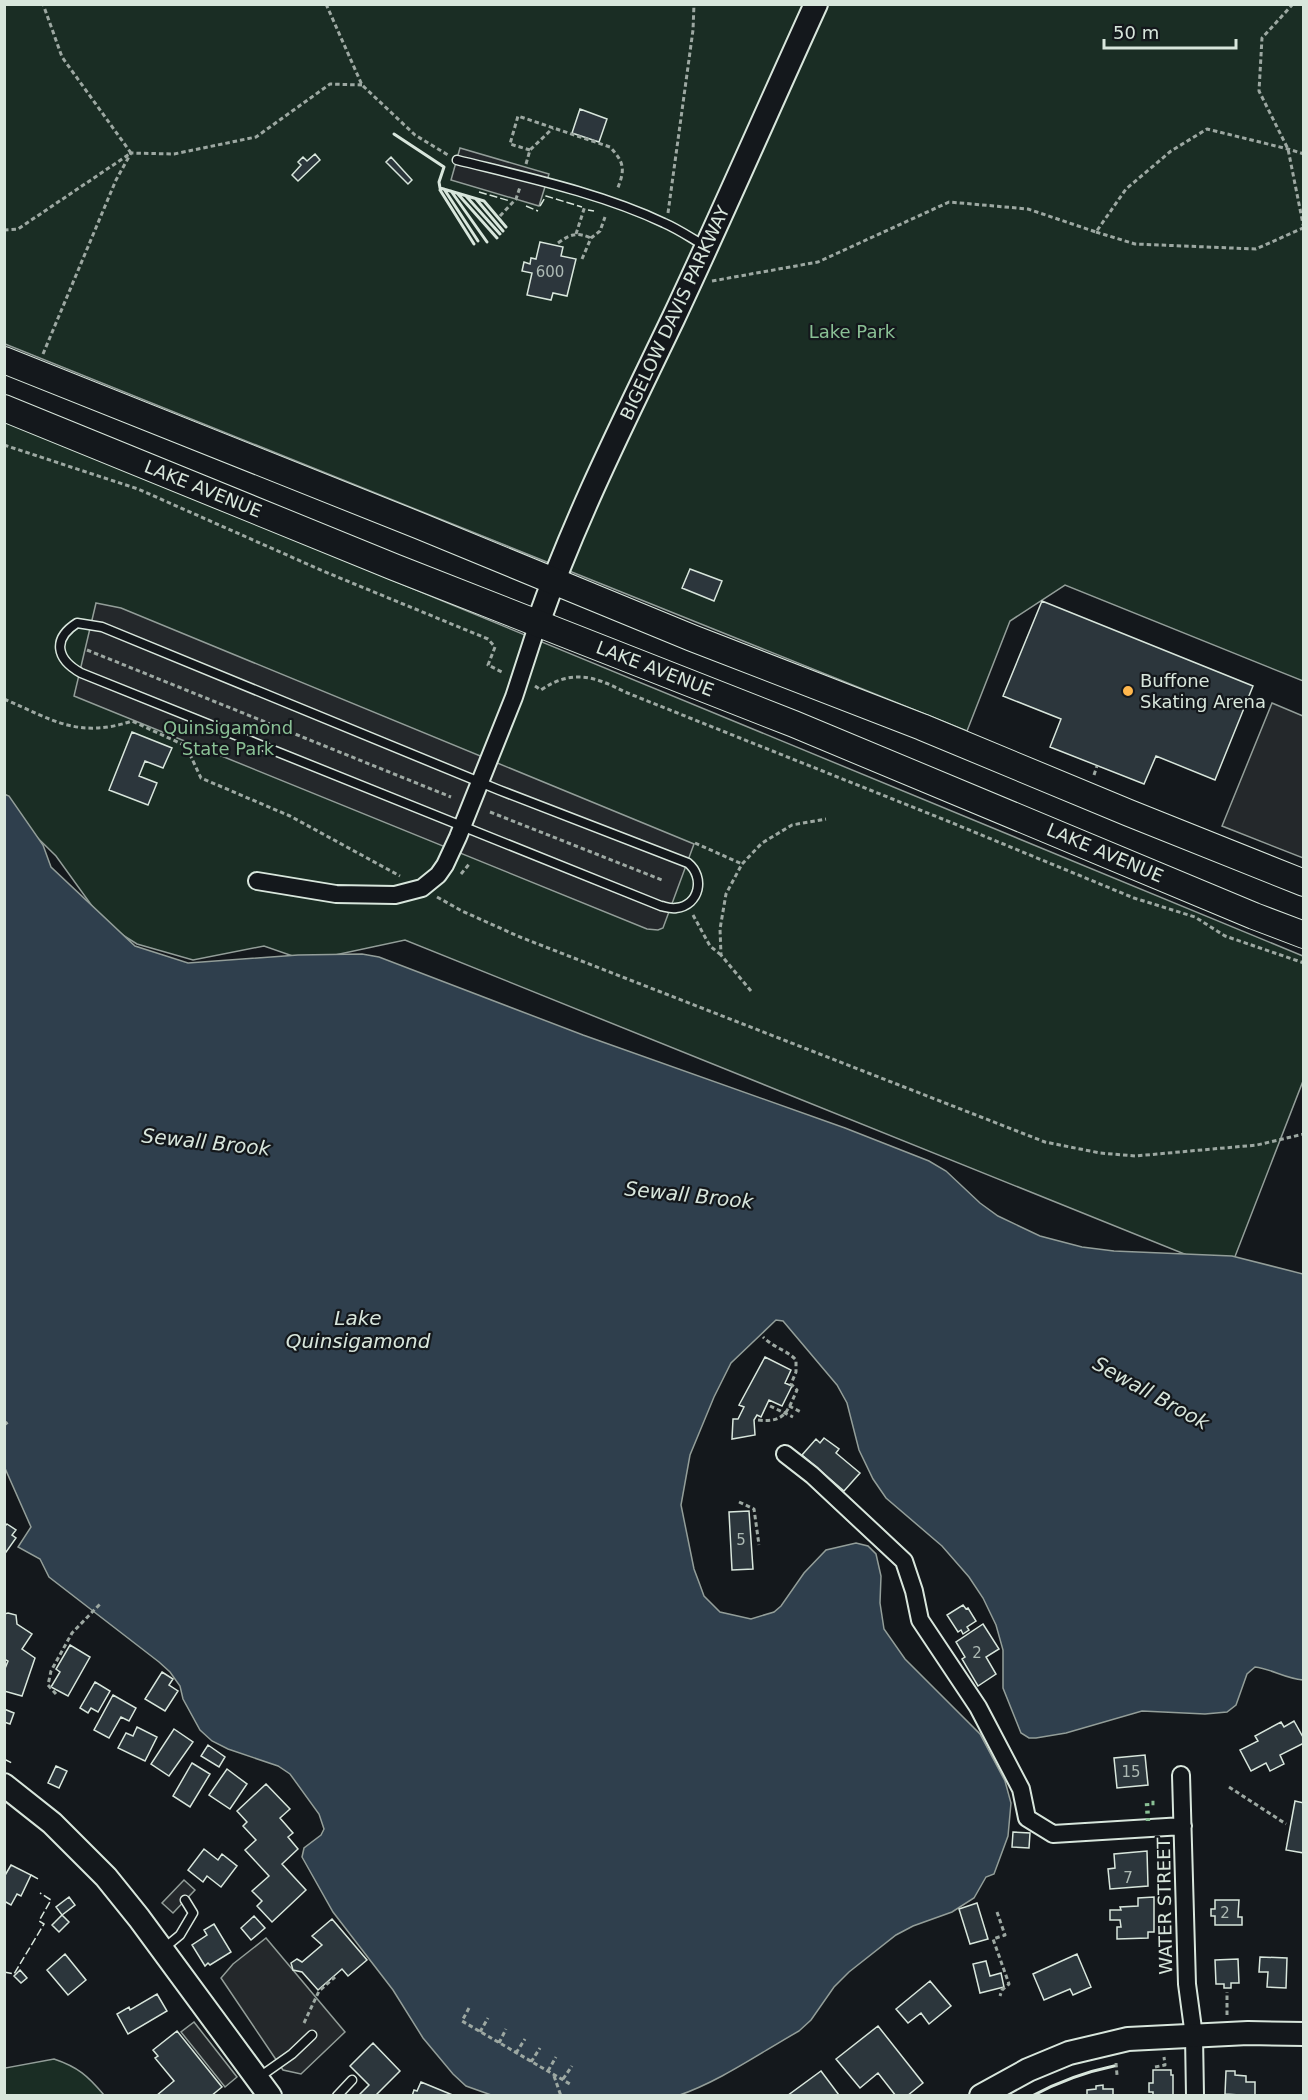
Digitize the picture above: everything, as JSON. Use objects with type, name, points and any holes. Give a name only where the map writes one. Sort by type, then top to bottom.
[{"type":"main road","name":"BIGELOW DAVIS PARKWAY","points":[[538,623],[552,581],[594,484],[697,269],[816,4]]},
{"type":"main road","points":[[4,360],[762,666],[922,727],[1304,883]]},
{"type":"main road","name":"LAKE AVENUE","points":[[4,408],[347,548],[794,724],[1304,935]]},
{"type":"main road","points":[[4,1785],[52,1823],[88,1857],[140,1918],[264,2087]]},
{"type":"main road","points":[[981,2096],[1028,2070],[1091,2046],[1146,2037],[1248,2032],[1304,2034]]},
{"type":"street","points":[[257,881],[317,892],[395,895],[422,888],[438,875],[445,865],[462,826],[521,680],[538,623]]},
{"type":"street","points":[[784,1454],[812,1475],[904,1562],[914,1591],[920,1620],[978,1707],[1021,1789],[1027,1818],[1053,1834],[1183,1826]]},
{"type":"street","name":"WATER STREET","points":[[1181,1775],[1187,1984],[1194,2036],[1195,2096]]},
{"type":"lane","points":[[457,160],[612,203],[666,224],[706,246]]},
{"type":"lane","points":[[77,623],[102,627],[480,782],[688,863],[697,875],[699,884],[697,892],[693,900],[683,907],[674,909],[661,906],[462,826],[81,673],[64,661],[60,644],[63,634],[77,623]]},
{"type":"lane","points":[[162,1950],[180,1935],[193,1913],[185,1900]]},
{"type":"lane","points":[[264,2087],[292,2054],[312,2035]]},
{"type":"lane","points":[[337,2096],[352,2080]]},
{"type":"path","points":[[43,4],[62,57],[131,153]]},
{"type":"path","points":[[326,4],[362,85],[415,135],[457,160]]},
{"type":"path","points":[[666,224],[693,30],[694,4]]},
{"type":"path","points":[[707,282],[818,262],[949,202],[1028,209],[1136,244],[1256,249],[1303,228],[1288,149],[1259,91],[1262,38],[1293,4]]},
{"type":"path","points":[[4,230],[18,229],[131,153],[174,154],[256,137],[330,84],[362,85]]},
{"type":"path","points":[[530,150],[510,144],[518,116],[610,147],[620,158],[623,168],[621,181],[612,203]]},
{"type":"path","points":[[525,167],[530,150],[553,128]]},
{"type":"path","points":[[1096,232],[1126,189],[1171,151],[1207,129],[1304,154]]},
{"type":"path","points":[[39,362],[116,180],[131,153]]},
{"type":"path","points":[[500,216],[516,199],[520,186]]},
{"type":"path","points":[[576,234],[589,196]]},
{"type":"path","points":[[582,259],[591,238],[600,231],[604,217]]},
{"type":"path","points":[[558,243],[570,235],[579,233],[591,238]]},
{"type":"path","points":[[4,446],[138,489],[323,571],[488,639],[495,647],[488,665],[508,675]]},
{"type":"path","points":[[87,650],[451,797]]},
{"type":"path","points":[[532,685],[541,690],[569,676],[579,676],[609,684],[1134,898],[1195,917],[1225,936],[1304,963]]},
{"type":"path","points":[[4,699],[71,727],[105,728],[132,721],[186,746],[201,777],[290,816],[462,911],[520,937],[1045,1142],[1100,1153],[1136,1156],[1257,1145],[1304,1134]]},
{"type":"path","points":[[490,812],[662,880]]},
{"type":"path","points":[[721,955],[720,929],[726,894],[742,864],[762,843],[792,825],[826,819]]},
{"type":"path","points":[[695,843],[742,864]]},
{"type":"path","points":[[692,915],[710,946],[721,955],[751,991]]},
{"type":"path","points":[[759,1420],[779,1419],[786,1414],[797,1390],[791,1384],[797,1365],[796,1360],[763,1338]]},
{"type":"path","points":[[770,1406],[793,1417]]},
{"type":"path","points":[[789,1406],[801,1412]]},
{"type":"path","points":[[739,1502],[754,1509],[759,1545]]},
{"type":"path","points":[[57,1694],[48,1685],[51,1671],[72,1633],[101,1603]]},
{"type":"path","points":[[1229,1787],[1286,1824]]},
{"type":"path","points":[[997,1912],[1005,1935],[993,1939],[1009,1984],[1002,1990],[1000,1996]]},
{"type":"path","points":[[304,2023],[319,1991],[335,1977]]},
{"type":"path","points":[[1227,1992],[1227,2020]]},
{"type":"path","points":[[469,2008],[462,2021],[570,2084]]},
{"type":"path","points":[[480,2031],[488,2019]]},
{"type":"path","points":[[499,2043],[506,2029]]},
{"type":"path","points":[[516,2053],[525,2039]]},
{"type":"path","points":[[531,2062],[540,2048]]},
{"type":"path","points":[[1155,2067],[1165,2065],[1164,2055]]},
{"type":"path","points":[[548,2071],[556,2057]]},
{"type":"path","points":[[1116,2063],[1117,2075]]},
{"type":"path","points":[[563,2080],[572,2066]]},
{"type":"path","points":[[553,2074],[561,2096]]},
{"type":"green space","name":"Lake Park","points":[[4,5],[1303,5],[1303,681],[1065,585],[1010,621],[967,731],[5,344]]},
{"type":"green space","name":"Quinsigamond State Park","points":[[4,420],[1303,956],[1303,1081],[1229,1272],[405,940],[307,961],[264,946],[193,960],[137,944],[105,924],[56,856],[5,806]]},
{"type":"green space","points":[[54,2059],[82,2073],[104,2095],[5,2095],[5,2068]]},
{"type":"shaded area","points":[[460,148],[549,174],[539,206],[451,180]]},
{"type":"shaded area","points":[[96,603],[121,608],[694,844],[663,928],[647,929],[74,696]]},
{"type":"shaded area","points":[[1272,703],[1303,716],[1303,858],[1222,826]]},
{"type":"shaded area","points":[[184,1880],[195,1890],[173,1913],[162,1903]]},
{"type":"shaded area","points":[[266,1938],[345,2032],[301,2074],[283,2070],[221,1978],[233,1964]]},
{"type":"shaded area","points":[[194,2022],[237,2077],[225,2087],[181,2032]]},
{"type":"water","name":"Lake Quinsigamond","points":[[4,794],[9,796],[43,845],[51,867],[135,946],[188,963],[298,955],[362,954],[379,957],[583,1035],[845,1128],[929,1161],[946,1171],[980,1203],[998,1216],[1040,1236],[1082,1247],[1114,1251],[1232,1256],[1303,1274],[1303,1680],[1255,1667],[1247,1674],[1236,1705],[1227,1712],[1205,1714],[1142,1711],[1066,1733],[1029,1738],[1021,1733],[1003,1688],[1003,1650],[996,1625],[983,1598],[969,1577],[942,1546],[886,1498],[873,1479],[859,1450],[847,1403],[837,1385],[783,1321],[776,1320],[731,1363],[690,1455],[681,1505],[694,1569],[704,1596],[720,1612],[751,1619],[774,1612],[781,1606],[804,1573],[826,1550],[856,1543],[868,1546],[876,1554],[881,1576],[880,1603],[884,1629],[905,1659],[980,1734],[1005,1781],[1011,1803],[1008,1836],[994,1874],[986,1877],[974,1898],[952,1912],[913,1926],[896,1935],[849,1972],[834,1987],[811,2020],[799,2031],[724,2075],[693,2090],[677,2096],[494,2096],[466,2086],[423,2038],[393,1990],[333,1912],[302,1857],[304,1848],[321,1835],[324,1829],[319,1814],[290,1774],[278,1766],[228,1749],[212,1741],[200,1730],[183,1699],[180,1686],[170,1672],[49,1577],[40,1559],[18,1547],[31,1527],[4,1466]]},
{"type":"building","points":[[580,109],[607,119],[599,142],[572,133]]},
{"type":"building","points":[[315,154],[320,160],[298,181],[292,175],[301,165],[298,162],[303,157],[307,161]]},
{"type":"building","points":[[391,157],[412,180],[408,184],[386,162]]},
{"type":"building","points":[[540,242],[563,247],[561,256],[576,259],[567,296],[553,293],[551,300],[527,295],[532,273],[522,271],[524,262],[530,264],[531,258],[536,259]]},
{"type":"building","points":[[690,569],[722,581],[714,601],[682,588]]},
{"type":"building","name":"Buffone Skating Arena","points":[[1042,601],[1253,686],[1215,780],[1156,756],[1144,784],[1050,747],[1061,719],[1003,696]]},
{"type":"building","points":[[132,732],[172,748],[163,768],[145,761],[139,776],[157,783],[148,805],[109,790]]},
{"type":"building","points":[[765,1357],[791,1370],[785,1383],[792,1386],[782,1406],[769,1400],[761,1417],[757,1415],[754,1420],[755,1435],[732,1439],[733,1419],[738,1419],[744,1407],[739,1405]]},
{"type":"building","points":[[824,1438],[839,1449],[836,1453],[860,1473],[844,1491],[802,1455],[816,1439],[820,1443]]},
{"type":"building","points":[[749,1511],[753,1569],[732,1570],[729,1512]]},
{"type":"building","points":[[7,1524],[16,1530],[12,1535],[16,1538],[4,1555],[4,1527]]},
{"type":"building","points":[[963,1605],[966,1609],[968,1608],[976,1621],[967,1627],[969,1630],[963,1634],[961,1630],[958,1632],[947,1615]]},
{"type":"building","points":[[4,1614],[16,1615],[17,1624],[32,1634],[22,1649],[35,1658],[22,1696],[4,1691],[4,1671],[8,1661],[4,1659]]},
{"type":"building","points":[[983,1624],[999,1649],[986,1657],[996,1674],[978,1686],[962,1659],[965,1657],[956,1642]]},
{"type":"building","points":[[70,1645],[90,1657],[68,1696],[51,1687],[60,1672],[56,1669]]},
{"type":"building","points":[[162,1672],[173,1679],[169,1685],[178,1691],[165,1711],[145,1699]]},
{"type":"building","points":[[95,1682],[110,1691],[98,1712],[91,1708],[88,1713],[80,1708]]},
{"type":"building","points":[[113,1695],[136,1708],[129,1721],[121,1717],[109,1738],[94,1730]]},
{"type":"building","points":[[4,1709],[14,1713],[10,1724],[4,1722]]},
{"type":"building","points":[[1294,1721],[1304,1743],[1280,1755],[1284,1764],[1270,1771],[1266,1763],[1251,1771],[1240,1750],[1258,1741],[1255,1736],[1281,1722],[1284,1727]]},
{"type":"building","points":[[137,1727],[157,1737],[145,1761],[118,1748],[126,1733],[133,1736]]},
{"type":"building","points":[[174,1729],[193,1742],[169,1776],[151,1764]]},
{"type":"building","points":[[208,1745],[225,1757],[219,1767],[201,1756]]},
{"type":"building","points":[[1145,1755],[1148,1785],[1117,1788],[1114,1758]]},
{"type":"building","points":[[192,1763],[210,1774],[190,1807],[173,1796]]},
{"type":"building","points":[[56,1766],[67,1771],[59,1788],[48,1783]]},
{"type":"building","points":[[227,1769],[247,1784],[230,1809],[209,1795]]},
{"type":"building","points":[[266,1784],[290,1809],[280,1818],[293,1833],[288,1837],[298,1849],[282,1864],[306,1890],[272,1922],[257,1906],[262,1901],[252,1891],[269,1876],[245,1850],[256,1840],[243,1826],[247,1822],[237,1811]]},
{"type":"building","points":[[1295,1801],[1304,1803],[1304,1853],[1286,1850]]},
{"type":"building","points":[[1013,1832],[1030,1833],[1029,1848],[1012,1847]]},
{"type":"building","points":[[204,1849],[218,1860],[222,1854],[237,1866],[221,1887],[207,1876],[203,1882],[188,1870]]},
{"type":"building","points":[[1147,1851],[1148,1886],[1110,1889],[1108,1869],[1115,1868],[1114,1854]]},
{"type":"building","points":[[11,1865],[31,1875],[21,1896],[17,1894],[11,1905],[4,1901],[4,1877]]},
{"type":"building","points":[[69,1897],[75,1905],[62,1915],[56,1907]]},
{"type":"building","points":[[1154,1897],[1154,1932],[1148,1932],[1148,1938],[1117,1939],[1117,1927],[1121,1927],[1120,1920],[1110,1920],[1110,1910],[1138,1906],[1138,1898]]},
{"type":"building","points":[[1215,1900],[1239,1900],[1238,1917],[1242,1917],[1242,1925],[1215,1925],[1215,1916],[1211,1916],[1211,1909],[1215,1909]]},
{"type":"building","points":[[977,1903],[988,1939],[970,1944],[959,1909]]},
{"type":"building","points":[[62,1915],[69,1922],[59,1932],[52,1925]]},
{"type":"building","points":[[254,1916],[265,1928],[251,1940],[241,1928]]},
{"type":"building","points":[[332,1919],[367,1960],[348,1976],[342,1969],[318,1990],[302,1972],[293,1970],[291,1963],[297,1959],[302,1962],[322,1945],[312,1936]]},
{"type":"building","points":[[214,1924],[231,1952],[205,1966],[192,1945],[207,1935],[204,1930]]},
{"type":"building","points":[[65,1954],[86,1980],[68,1995],[47,1970]]},
{"type":"building","points":[[1077,1954],[1091,1987],[1073,1995],[1070,1989],[1044,2000],[1033,1974]]},
{"type":"building","points":[[1260,1957],[1287,1958],[1286,1988],[1267,1987],[1268,1972],[1259,1972]]},
{"type":"building","points":[[1238,1959],[1239,1983],[1231,1983],[1231,1988],[1224,1988],[1224,1984],[1216,1984],[1215,1960]]},
{"type":"building","points":[[986,1961],[990,1976],[1001,1973],[1004,1987],[980,1993],[973,1964]]},
{"type":"building","points":[[20,1970],[27,1978],[21,1983],[14,1976]]},
{"type":"building","points":[[930,1981],[951,2006],[929,2024],[921,2013],[908,2023],[896,2009]]},
{"type":"building","points":[[157,1994],[167,2011],[128,2034],[117,2014],[129,2007],[130,2010]]},
{"type":"building","points":[[878,2026],[923,2083],[907,2096],[896,2096],[878,2073],[860,2088],[836,2059]]},
{"type":"building","points":[[177,2031],[222,2087],[211,2096],[156,2096],[174,2081],[155,2058],[158,2056],[153,2050]]},
{"type":"building","points":[[373,2043],[400,2071],[375,2096],[358,2096],[369,2085],[350,2066]]},
{"type":"building","points":[[1153,2070],[1171,2070],[1173,2096],[1153,2096],[1153,2092],[1149,2092],[1149,2083],[1153,2083]]},
{"type":"building","points":[[821,2071],[839,2095],[787,2096]]},
{"type":"building","points":[[1226,2071],[1235,2071],[1235,2075],[1246,2076],[1246,2082],[1255,2082],[1255,2096],[1225,2094]]},
{"type":"building","points":[[421,2082],[455,2096],[412,2096]]},
{"type":"building","points":[[1103,2085],[1103,2089],[1113,2089],[1113,2096],[1087,2096],[1087,2090]]},
{"type":"hedge","points":[[1148,1821],[1147,1803],[1157,1803]]},
{"type":"fence","points":[[479,192],[510,201]]},
{"type":"fence","points":[[540,206],[546,196],[582,207]]},
{"type":"fence","points":[[526,206],[538,211]]},
{"type":"fence","points":[[588,210],[594,211]]},
{"type":"fence","points":[[4,1759],[12,1763]]},
{"type":"fence","points":[[31,1875],[40,1880]]},
{"type":"fence","points":[[4,1972],[14,1974],[44,1924],[39,1921],[51,1900],[40,1893]]},
{"type":"wall","points":[[394,134],[444,167],[439,182],[440,188],[484,201],[506,227]]},
{"type":"wall","points":[[444,189],[478,241]]},
{"type":"wall","points":[[440,190],[474,244]]},
{"type":"wall","points":[[451,191],[487,242]]},
{"type":"wall","points":[[457,193],[497,238]]},
{"type":"wall","points":[[466,196],[500,234]]},
{"type":"wall","points":[[476,199],[503,231]]},
{"type":"wall","points":[[1032,2096],[1072,2078],[1114,2066]]},
{"type":"place","name":"Buffone Skating Arena","points":[[1128,691]]},
{"type":"water label","name":"Sewall Brook","points":[[206,1142]]},
{"type":"water label","name":"Sewall Brook","points":[[689,1195]]},
{"type":"water label","name":"Sewall Brook","points":[[1151,1393]]}]
